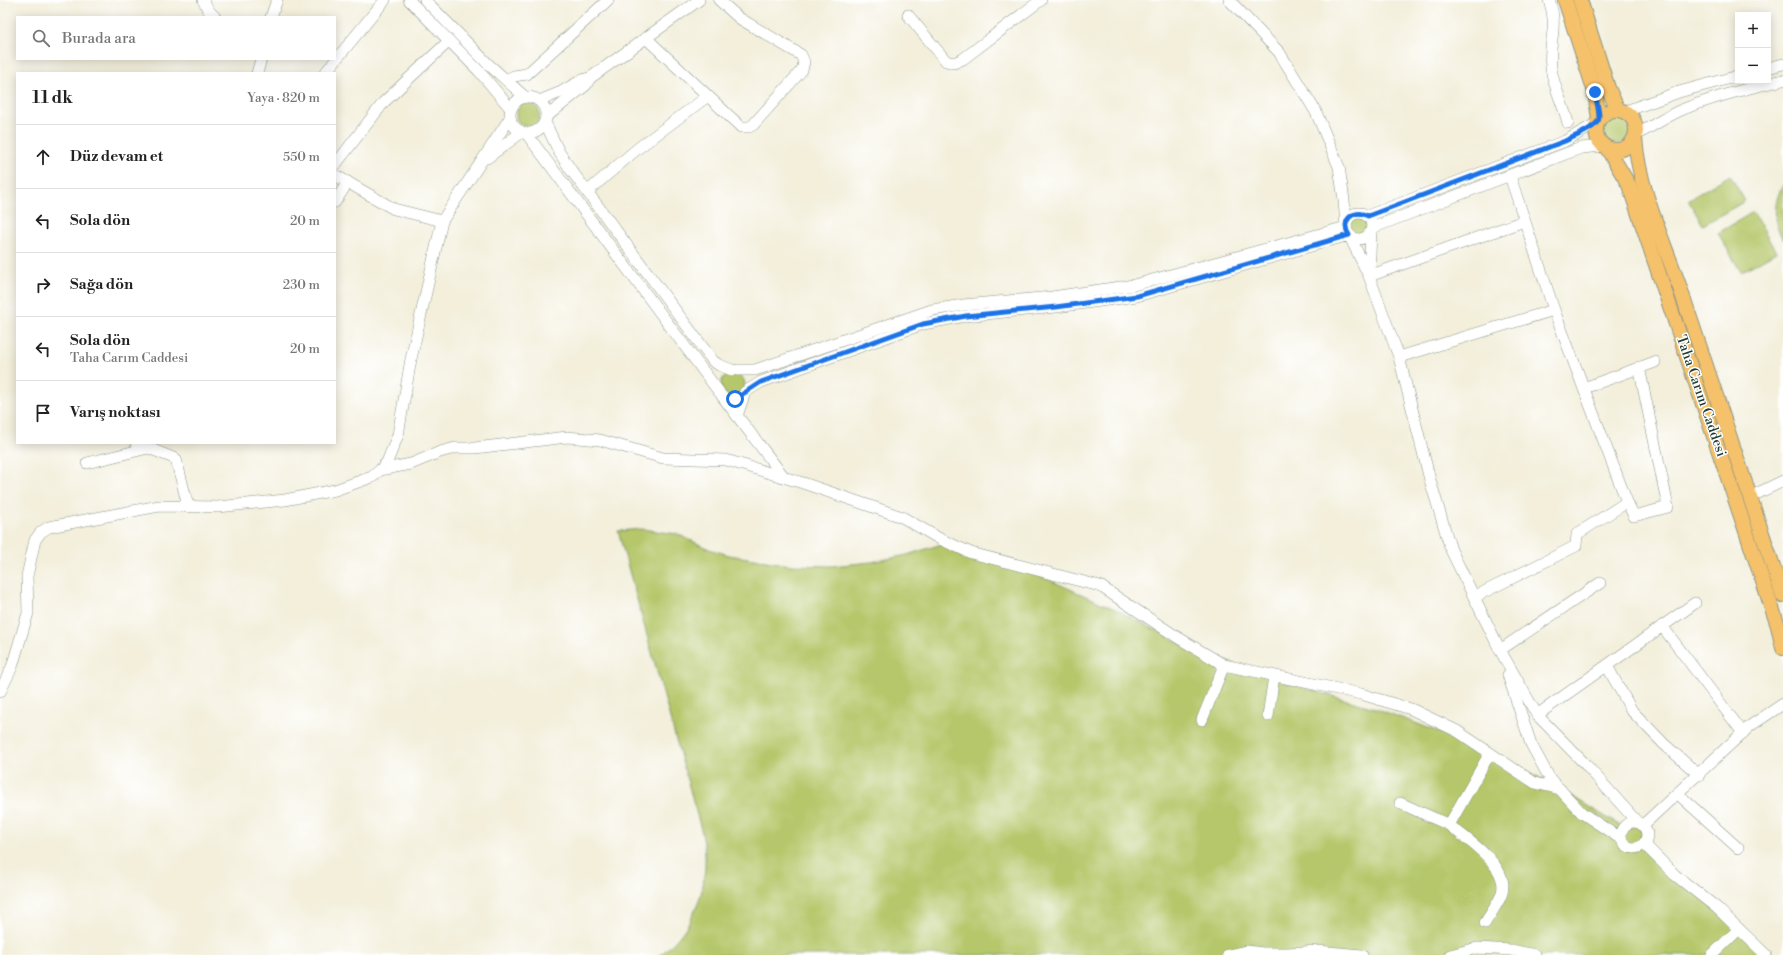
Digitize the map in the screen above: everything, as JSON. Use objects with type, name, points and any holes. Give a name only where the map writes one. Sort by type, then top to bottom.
[{"type":"main road","points":[[1565,0],[1595,92],[1598,121],[1597,138],[1605,147],[1621,150],[1629,146],[1635,136],[1636,128],[1632,119],[1621,111],[1608,88],[1580,0]]},
{"type":"main road","points":[[1598,121],[1606,112],[1621,111]]},
{"type":"main road","name":"Taha Carım Caddesi","points":[[1635,136],[1637,159],[1655,218],[1783,596]]},
{"type":"main road","name":"Taha Carım Caddesi","points":[[1605,147],[1629,185],[1770,604],[1783,648]]},
{"type":"street","points":[[203,0],[209,11],[214,16]]},
{"type":"street","points":[[271,16],[277,0]]},
{"type":"street","points":[[336,59],[385,0]]},
{"type":"street","points":[[409,0],[479,71],[511,113],[514,127],[524,133],[784,477]]},
{"type":"street","points":[[426,0],[525,97]]},
{"type":"street","points":[[506,80],[514,76],[527,74],[608,0]]},
{"type":"street","points":[[539,101],[561,92],[582,80],[590,78],[699,0]]},
{"type":"street","points":[[646,38],[741,127],[749,127],[756,122],[804,66],[804,62],[801,55],[739,18],[719,0]]},
{"type":"street","points":[[908,15],[946,61],[954,63],[962,60],[1041,0]]},
{"type":"street","points":[[1229,0],[1279,52],[1308,99],[1335,156],[1339,167],[1347,231],[1369,276],[1399,357],[1430,480],[1451,550],[1500,650],[1537,715],[1640,823],[1648,834],[1644,844],[1638,848],[1631,848],[1625,844],[1621,839],[1582,813],[1550,779],[1531,744],[1500,650]]},
{"type":"street","points":[[1548,0],[1554,19],[1554,32],[1550,50],[1551,69],[1568,123]]},
{"type":"street","points":[[336,164],[384,102],[449,41]]},
{"type":"street","points":[[257,72],[261,60]]},
{"type":"street","points":[[325,72],[335,60]]},
{"type":"street","points":[[1771,67],[1783,64]]},
{"type":"street","points":[[1621,111],[1679,92],[1735,77]]},
{"type":"street","points":[[480,163],[524,133],[540,129],[546,120],[586,85],[590,78]]},
{"type":"street","points":[[1635,136],[1668,117],[1690,107],[1744,90],[1783,80]]},
{"type":"street","points":[[587,192],[637,149],[708,96]]},
{"type":"street","points":[[0,692],[12,667],[28,613],[27,576],[35,540],[41,532],[49,527],[58,524],[159,506],[218,507],[285,500],[335,490],[372,477],[380,470],[387,462],[398,435],[411,359],[442,221],[480,163],[517,101],[525,97],[530,97],[539,101],[545,108],[546,120],[564,160],[713,361],[741,373],[746,379],[747,384],[737,416]]},
{"type":"street","points":[[1347,231],[1348,218],[1355,213],[1366,215],[1565,141],[1598,121]]},
{"type":"street","points":[[1347,231],[1357,239],[1361,239],[1369,235],[1372,230],[1581,148],[1605,147]]},
{"type":"street","points":[[336,176],[394,208],[442,221]]},
{"type":"street","points":[[1510,176],[1554,310],[1627,502],[1634,516],[1668,507],[1640,367]]},
{"type":"street","points":[[336,200],[348,182]]},
{"type":"street","points":[[1344,200],[1370,219],[1372,230],[1369,276]]},
{"type":"street","points":[[1369,276],[1524,221]]},
{"type":"street","points":[[1347,231],[1137,296],[1056,307],[966,316],[923,324],[761,382],[735,399],[726,398],[721,394],[718,387],[720,377],[727,371],[755,370],[932,310],[963,305],[1052,297],[1134,285],[1347,231]]},
{"type":"street","points":[[1399,357],[1554,310]]},
{"type":"street","points":[[1584,388],[1656,362]]},
{"type":"street","points":[[380,470],[411,464],[440,452],[455,448],[475,448],[567,437],[600,440],[663,458],[726,460],[784,477],[902,517],[940,539],[971,553],[1100,586],[1177,637],[1224,665],[1362,694],[1411,709],[1457,731],[1535,783],[1560,789]]},
{"type":"street","points":[[138,444],[176,459],[188,506]]},
{"type":"street","points":[[87,464],[148,448]]},
{"type":"street","points":[[1750,497],[1783,481]]},
{"type":"street","points":[[1474,597],[1576,546],[1578,534],[1627,502]]},
{"type":"street","points":[[1500,650],[1600,583]]},
{"type":"street","points":[[1537,715],[1694,603]]},
{"type":"street","points":[[1662,626],[1743,733]]},
{"type":"street","points":[[1202,720],[1224,665]]},
{"type":"street","points":[[1607,666],[1632,711],[1664,744],[1699,775]]},
{"type":"street","points":[[1268,716],[1274,676]]},
{"type":"street","points":[[1621,839],[1621,832],[1624,825],[1630,822],[1640,823],[1678,794],[1750,726],[1783,704]]},
{"type":"street","points":[[1449,825],[1490,753]]},
{"type":"street","points":[[1678,794],[1738,848]]},
{"type":"street","points":[[1400,803],[1449,825],[1489,857],[1499,873],[1502,884],[1502,893],[1485,923]]},
{"type":"street","points":[[1644,844],[1675,875],[1717,908],[1766,955]]},
{"type":"street","points":[[1712,955],[1739,929]]},
{"type":"street","points":[[1450,955],[1477,948],[1511,950],[1534,955]]},
{"type":"street","points":[[1228,955],[1246,951],[1288,953],[1317,950],[1362,955]]},
{"type":"green space","points":[[528,103],[537,106],[540,115],[537,124],[528,127],[519,124],[516,115],[519,106]]},
{"type":"green space","points":[[1616,116],[1626,120],[1630,130],[1626,140],[1616,144],[1606,140],[1602,130],[1606,120]]},
{"type":"green space","points":[[1730,175],[1745,201],[1703,225],[1688,200]]},
{"type":"green space","points":[[1783,185],[1783,240],[1777,226],[1776,205],[1777,198]]},
{"type":"green space","points":[[1753,212],[1776,252],[1741,272],[1718,233]]},
{"type":"green space","points":[[1359,215],[1363,216],[1369,222],[1369,230],[1363,236],[1359,237],[1355,236],[1349,230],[1348,226],[1349,222],[1355,216]]},
{"type":"green space","points":[[733,373],[741,377],[745,385],[741,393],[733,397],[725,393],[721,385],[725,377]]},
{"type":"green space","points":[[642,529],[677,534],[709,549],[729,555],[790,565],[832,566],[871,562],[907,555],[942,544],[1023,570],[1115,609],[1190,648],[1287,683],[1375,708],[1463,741],[1550,783],[1627,830],[1632,826],[1638,827],[1643,832],[1641,841],[1764,955],[660,955],[684,930],[693,916],[703,884],[705,850],[702,833],[618,531]]},
{"type":"route","points":[[735,399],[739,398],[750,388],[761,382],[923,324],[948,318],[1056,307],[1137,296],[1349,235],[1346,222],[1348,218],[1355,213],[1368,216],[1565,141],[1588,129],[1597,123],[1599,119],[1595,92]]}]
